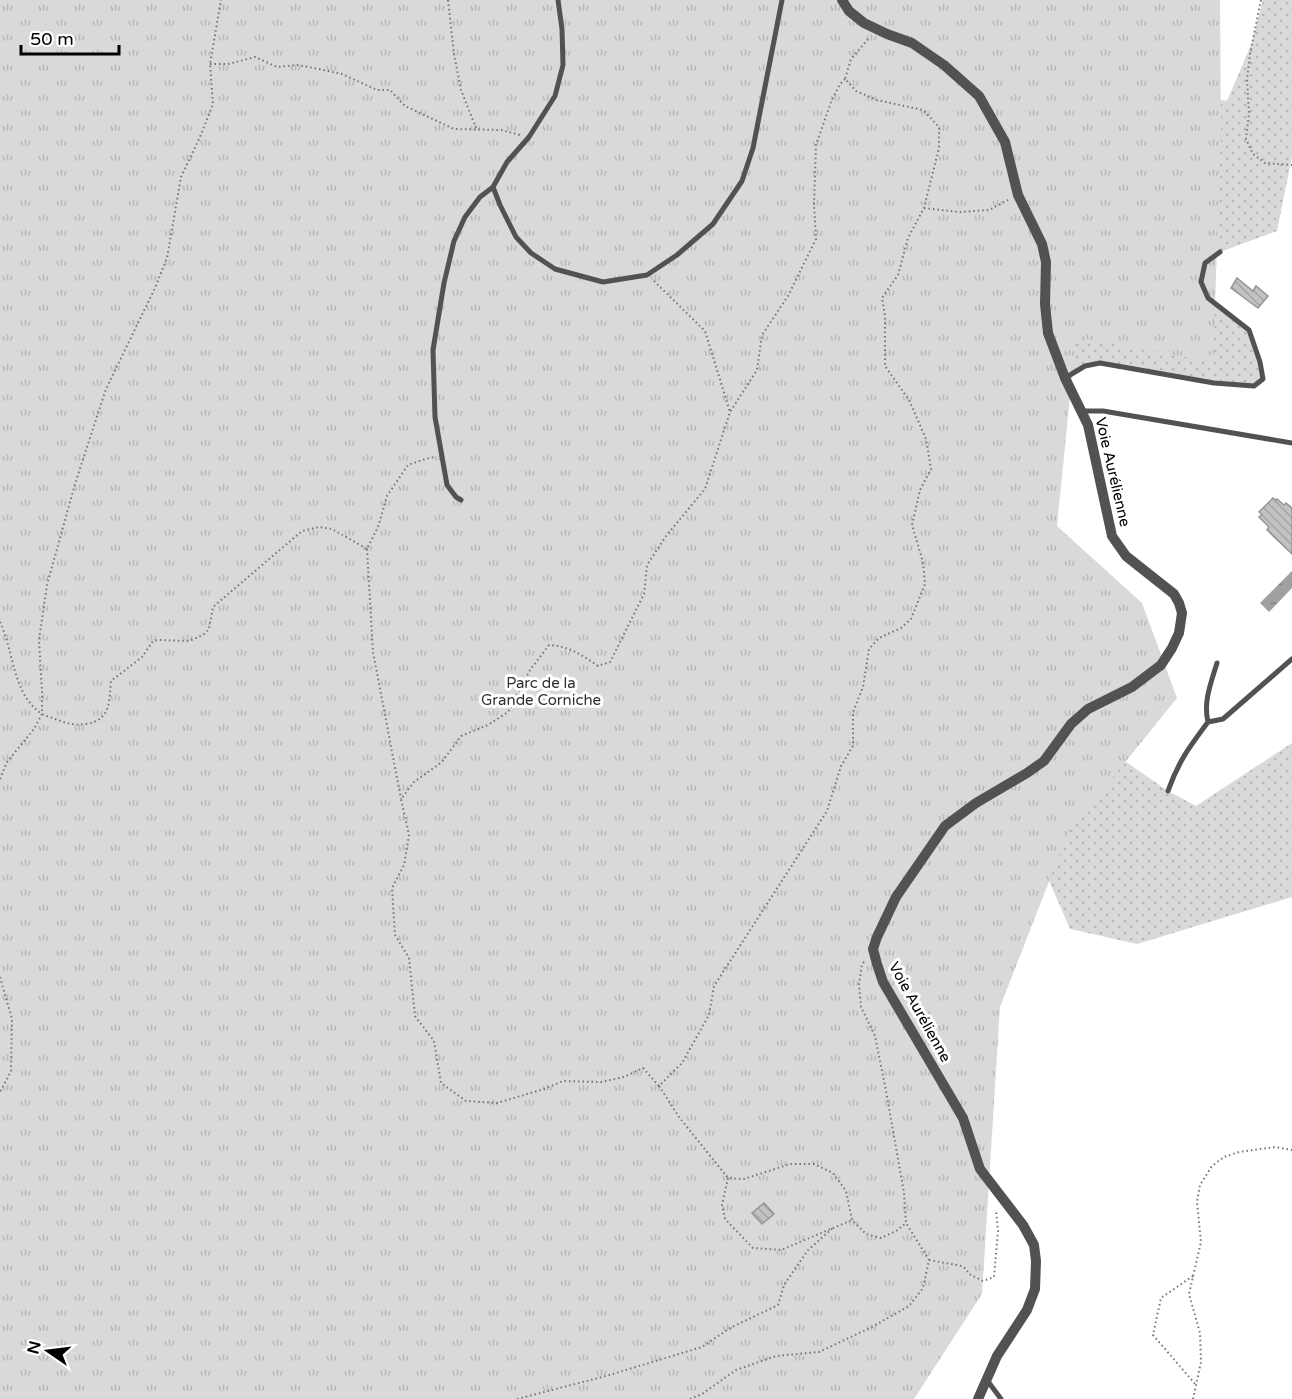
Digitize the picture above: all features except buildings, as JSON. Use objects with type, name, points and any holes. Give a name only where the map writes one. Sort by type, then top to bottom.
[{"type":"street","name":"Voie Aurélienne","points":[[842,0],[849,11],[864,23],[912,43],[944,65],[979,96],[1005,142],[1018,195],[1042,244],[1046,262],[1045,304],[1048,333],[1065,378],[1088,425],[1112,536],[1126,556],[1174,594],[1182,613],[1179,633],[1161,665],[1132,687],[1088,709],[1071,724],[1044,761],[976,802],[945,826],[896,897],[873,949],[883,982],[963,1118],[980,1169],[1023,1225],[1034,1245],[1035,1289],[1027,1310],[997,1356],[978,1399]]},
{"type":"lane","points":[[461,500],[456,498],[447,485],[435,417],[433,350],[444,283],[454,241],[465,217],[480,197],[493,187],[507,162],[529,137],[555,96],[563,65],[558,0]]},
{"type":"lane","points":[[493,187],[516,237],[531,253],[555,269],[603,282],[647,275],[677,255],[713,224],[742,181],[753,148],[782,0]]},
{"type":"lane","points":[[1065,378],[1085,366],[1100,363],[1214,383],[1254,386],[1263,379],[1249,330],[1208,297],[1201,282],[1205,263],[1220,252]]},
{"type":"lane","points":[[1082,411],[1103,411],[1292,443]]},
{"type":"lane","points":[[1168,791],[1175,770],[1208,722],[1223,719],[1292,659]]},
{"type":"lane","points":[[1208,722],[1205,711],[1216,663]]},
{"type":"lane","points":[[987,1380],[1000,1399]]},
{"type":"path","points":[[0,779],[7,762],[34,729],[42,714],[39,640],[47,585],[75,484],[106,389],[167,258],[181,177],[213,104],[210,64],[221,0]]},
{"type":"path","points":[[448,0],[461,90],[477,129]]},
{"type":"path","points":[[1261,0],[1246,79],[1249,114],[1246,139],[1252,154],[1265,163],[1292,165]]},
{"type":"path","points":[[401,799],[414,782],[442,762],[461,736],[488,725],[508,712],[530,670],[549,645],[573,650],[598,666],[610,662],[644,594],[647,565],[666,536],[705,489],[730,412],[757,370],[762,335],[788,296],[816,239],[814,204],[816,145],[831,102],[845,79],[851,59],[877,30]]},
{"type":"path","points":[[210,64],[228,64],[255,57],[277,67],[297,64],[342,74],[377,90],[390,90],[405,106],[454,129],[501,130],[529,137]]},
{"type":"path","points":[[659,1086],[682,1063],[709,1015],[714,986],[827,811],[841,766],[853,746],[853,712],[863,687],[869,649],[879,638],[901,628],[911,619],[925,584],[923,562],[912,525],[920,490],[931,469],[926,439],[909,400],[885,366],[885,316],[882,298],[898,275],[908,238],[924,208],[939,147],[939,127],[923,110],[877,100],[856,91],[845,79]]},
{"type":"path","points":[[924,208],[960,213],[989,210],[1018,195]]},
{"type":"path","points":[[647,275],[705,331],[730,412]]},
{"type":"path","points":[[442,456],[408,465],[387,496],[378,527],[367,549],[373,652],[409,836],[404,865],[392,888],[395,935],[409,958],[415,1016],[434,1041],[441,1083],[466,1101],[497,1103],[563,1081],[601,1082],[624,1077],[643,1068],[659,1086],[679,1118],[728,1178],[744,1179],[790,1164],[814,1164],[833,1173],[846,1191],[852,1220],[866,1234],[880,1238],[896,1231],[906,1222]]},
{"type":"path","points":[[0,622],[6,634],[20,687],[42,714],[75,726],[96,723],[101,720],[109,703],[111,681],[142,657],[151,643],[159,640],[189,640],[203,636],[208,628],[213,606],[302,531],[319,527],[332,529],[367,549]]},
{"type":"path","points":[[690,1399],[702,1394],[736,1370],[776,1356],[819,1352],[872,1328],[909,1306],[923,1288],[929,1260],[906,1222],[904,1193],[875,1036],[861,1007],[859,985],[862,964],[873,949]]},
{"type":"path","points":[[0,977],[12,1019],[11,1071],[0,1092]]},
{"type":"path","points":[[1193,1399],[1201,1362],[1200,1333],[1189,1294],[1201,1242],[1197,1202],[1200,1185],[1212,1166],[1224,1157],[1239,1152],[1275,1147],[1292,1150]]},
{"type":"path","points":[[728,1178],[722,1205],[725,1219],[753,1248],[781,1250],[852,1220]]},
{"type":"path","points":[[929,1260],[962,1266],[969,1274],[982,1281],[994,1276],[998,1231],[996,1209],[1002,1198]]},
{"type":"path","points":[[517,1399],[606,1376],[702,1347],[730,1328],[778,1305],[784,1285],[808,1250],[834,1227]]},
{"type":"path","points":[[1193,1276],[1161,1298],[1153,1335],[1196,1385]]},
{"type":"green space","name":"Parc de la Grande Corniche","points":[[0,0],[1220,0],[1221,132],[1213,362],[1076,337],[1057,526],[1142,603],[1177,698],[1068,833],[1000,1007],[982,1294],[914,1399],[0,1399]]},
{"type":"green space","points":[[1263,0],[1292,0],[1292,157],[1277,231],[1220,252],[1205,263],[1208,298],[1249,330],[1263,379],[1254,386],[1214,383],[1100,363],[1085,366],[1065,378],[956,137],[1153,87],[1227,101],[1251,45]]},
{"type":"green space","points":[[1071,724],[1168,791],[1196,806],[1292,743],[1292,897],[1137,944],[1070,929],[1044,869]]},
{"type":"water","points":[[1292,571],[1292,588],[1269,612],[1260,603]]}]
